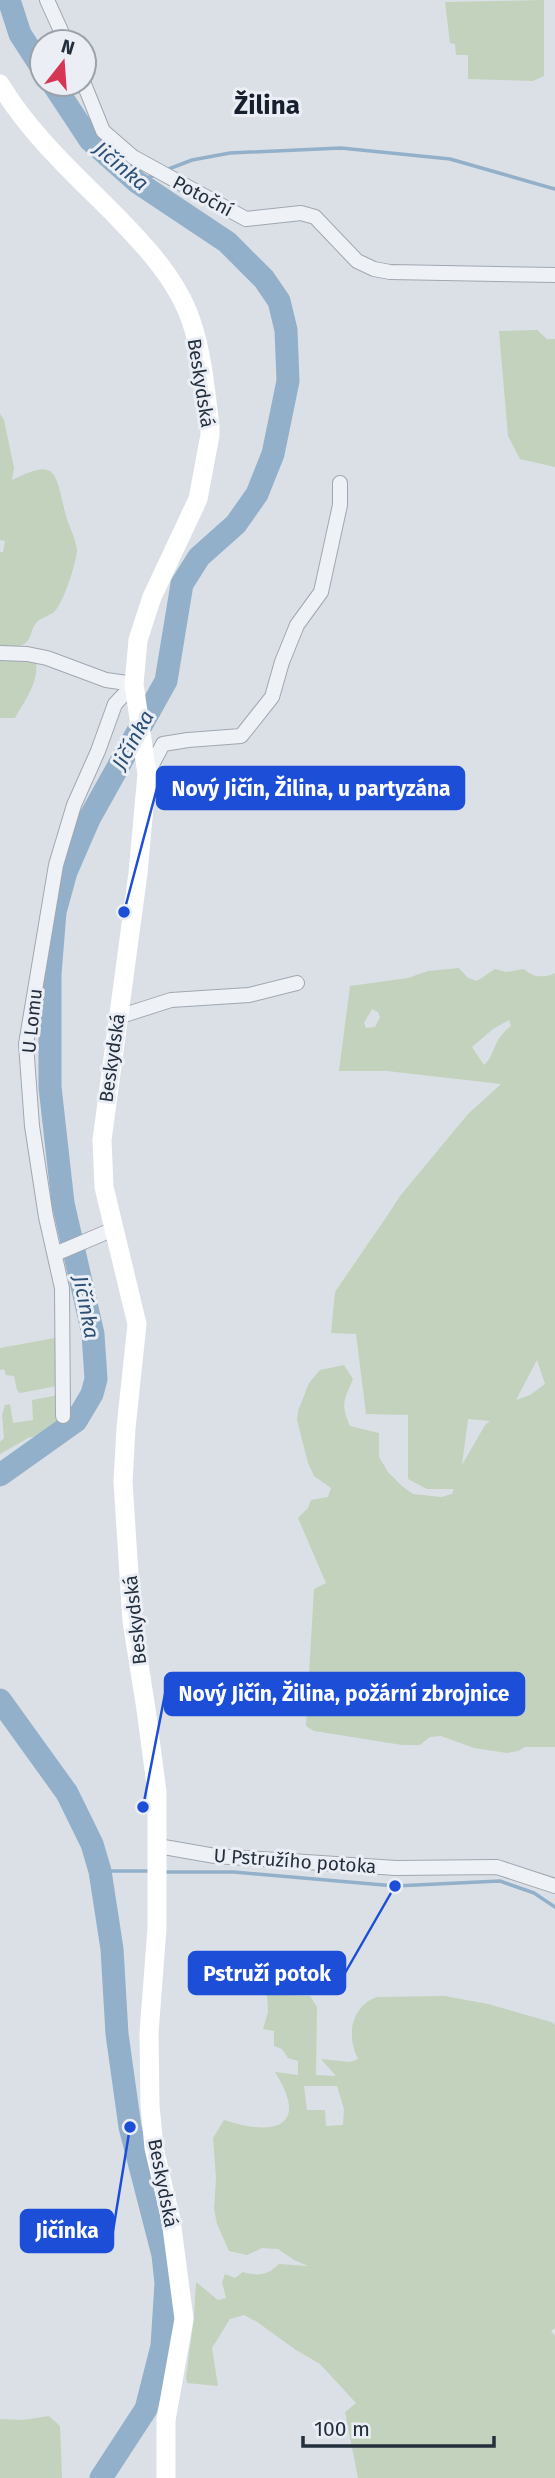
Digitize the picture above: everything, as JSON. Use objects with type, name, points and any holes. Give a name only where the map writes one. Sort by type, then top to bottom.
[{"type":"street","points":[[47,0],[60,28]]},
{"type":"street","name":"Beskydská","points":[[0,84],[31,129],[152,253],[170,279],[187,311],[200,360],[210,426],[205,466],[192,512],[152,597],[138,639],[135,691],[146,768],[139,861],[102,1140],[104,1187],[137,1324],[123,1482],[132,1620],[155,1778],[158,1883],[149,2033],[150,2105],[154,2148],[171,2220],[184,2319],[166,2420],[166,2478]]},
{"type":"street","name":"Potoční","points":[[90,98],[103,131],[132,157],[246,219],[308,214],[321,222],[348,253],[374,269],[390,272],[555,275]]},
{"type":"street","points":[[146,768],[163,744],[241,736],[272,697],[297,625],[321,592],[340,505],[341,483]]},
{"type":"street","points":[[0,653],[37,656],[135,691]]},
{"type":"street","name":"U Lomu","points":[[63,1416],[62,1288],[46,1217],[32,1126],[26,1044],[56,865],[74,804],[98,751],[115,704],[135,691]]},
{"type":"street","points":[[118,1017],[170,1000],[248,995],[296,983]]},
{"type":"street","points":[[55,1254],[114,1228]]},
{"type":"street","name":"U Pstružího potoka","points":[[158,1851],[396,1868],[497,1867],[555,1886]]},
{"type":"green space","points":[[544,0],[544,76],[533,81],[468,79],[468,55],[456,55],[455,44],[450,43],[445,2]]},
{"type":"green space","points":[[537,330],[547,339],[555,339],[555,467],[520,459],[508,436],[499,331]]},
{"type":"green space","points":[[0,414],[4,420],[14,468],[12,480],[37,470],[45,469],[51,472],[59,486],[77,550],[69,582],[58,606],[53,613],[36,623],[25,643],[14,647],[0,646],[0,552],[3,552],[5,541],[0,540]]},
{"type":"green space","points":[[0,656],[36,663],[33,685],[15,718],[0,718]]},
{"type":"green space","points":[[459,968],[468,978],[477,981],[495,969],[506,972],[524,969],[539,976],[555,973],[555,1747],[525,1747],[507,1753],[474,1748],[441,1736],[430,1737],[420,1745],[402,1745],[314,1731],[306,1726],[314,1589],[326,1583],[298,1518],[308,1508],[311,1500],[328,1497],[331,1488],[314,1476],[297,1420],[309,1383],[320,1370],[344,1365],[353,1379],[344,1402],[350,1426],[379,1433],[379,1457],[388,1472],[413,1494],[441,1497],[452,1494],[454,1489],[427,1489],[408,1479],[408,1415],[366,1414],[356,1334],[331,1333],[335,1292],[400,1196],[468,1114],[501,1084],[387,1071],[339,1071],[350,986],[408,978],[428,971]],"holes":[[[372,1009],[378,1012],[380,1017],[375,1027],[366,1028],[364,1023]],[[509,1020],[511,1026],[500,1036],[484,1065],[472,1047],[493,1029]],[[537,1360],[545,1384],[530,1395],[516,1400]],[[468,1419],[490,1421],[485,1425],[462,1465]]]},
{"type":"green space","points":[[60,1337],[57,1386],[20,1393],[14,1376],[6,1375],[4,1369],[0,1370],[0,1348]]},
{"type":"green space","points":[[59,1395],[62,1420],[60,1428],[28,1438],[0,1454],[0,1442],[4,1438],[2,1415],[5,1405],[10,1404],[13,1423],[33,1420],[32,1400]]},
{"type":"green space","points":[[267,1994],[310,1996],[317,2007],[316,2075],[336,2076],[321,2059],[350,2062],[358,2059],[352,2041],[353,2023],[361,2007],[377,1997],[445,1996],[488,2004],[555,2025],[555,2328],[551,2331],[555,2336],[555,2478],[358,2478],[345,2412],[356,2403],[320,2364],[244,2315],[230,2319],[212,2348],[218,2386],[187,2383],[196,2282],[218,2300],[226,2298],[222,2282],[225,2274],[235,2278],[243,2272],[266,2273],[279,2264],[308,2266],[278,2249],[262,2248],[247,2255],[229,2251],[217,2224],[214,2209],[216,2178],[213,2138],[224,2120],[241,2125],[271,2127],[281,2123],[287,2116],[289,2106],[285,2091],[275,2072],[298,2075],[298,2061],[288,2058],[282,2049],[274,2046],[274,2031],[263,2029],[268,2012]],"holes":[[[304,2086],[337,2086],[344,2109],[343,2125],[326,2126],[325,2110],[307,2110]]]},
{"type":"green space","points":[[49,2416],[60,2426],[62,2478],[0,2478],[0,2419],[23,2420]]},
{"type":"waterway","name":"Jičínka","points":[[9,0],[20,34],[28,46]]},
{"type":"waterway","name":"Jičínka","points":[[0,1475],[76,1421],[92,1394],[96,1379],[93,1334],[63,1203],[50,1087],[50,974],[55,912],[66,872],[89,819],[166,681],[182,584],[199,557],[236,524],[257,494],[273,454],[288,381],[286,330],[279,301],[264,279],[227,242],[137,182],[90,140],[62,98]]},
{"type":"waterway","points":[[166,170],[192,160],[230,153],[341,148],[450,159],[555,189]]},
{"type":"waterway","points":[[137,182],[155,175]]},
{"type":"waterway","name":"Jičínka","points":[[0,1700],[67,1793],[92,1844],[100,1871],[112,1949],[117,2034],[130,2127],[163,2255],[166,2283],[162,2346],[146,2409],[101,2478]]},
{"type":"waterway","points":[[100,1871],[150,1871]]},
{"type":"waterway","points":[[165,1872],[234,1872],[395,1886],[500,1881],[534,1893],[555,1907]]},
{"type":"place","name":"Nový Jičín, Žilina, u partyzána","points":[[124,912]]},
{"type":"place","name":"Nový Jičín, Žilina, požární zbrojnice","points":[[143,1807]]},
{"type":"place","name":"Pstruží potok","points":[[395,1886]]},
{"type":"place","name":"Jičínka","points":[[130,2127]]},
{"type":"district","name":"Žilina","points":[[267,105]]}]
